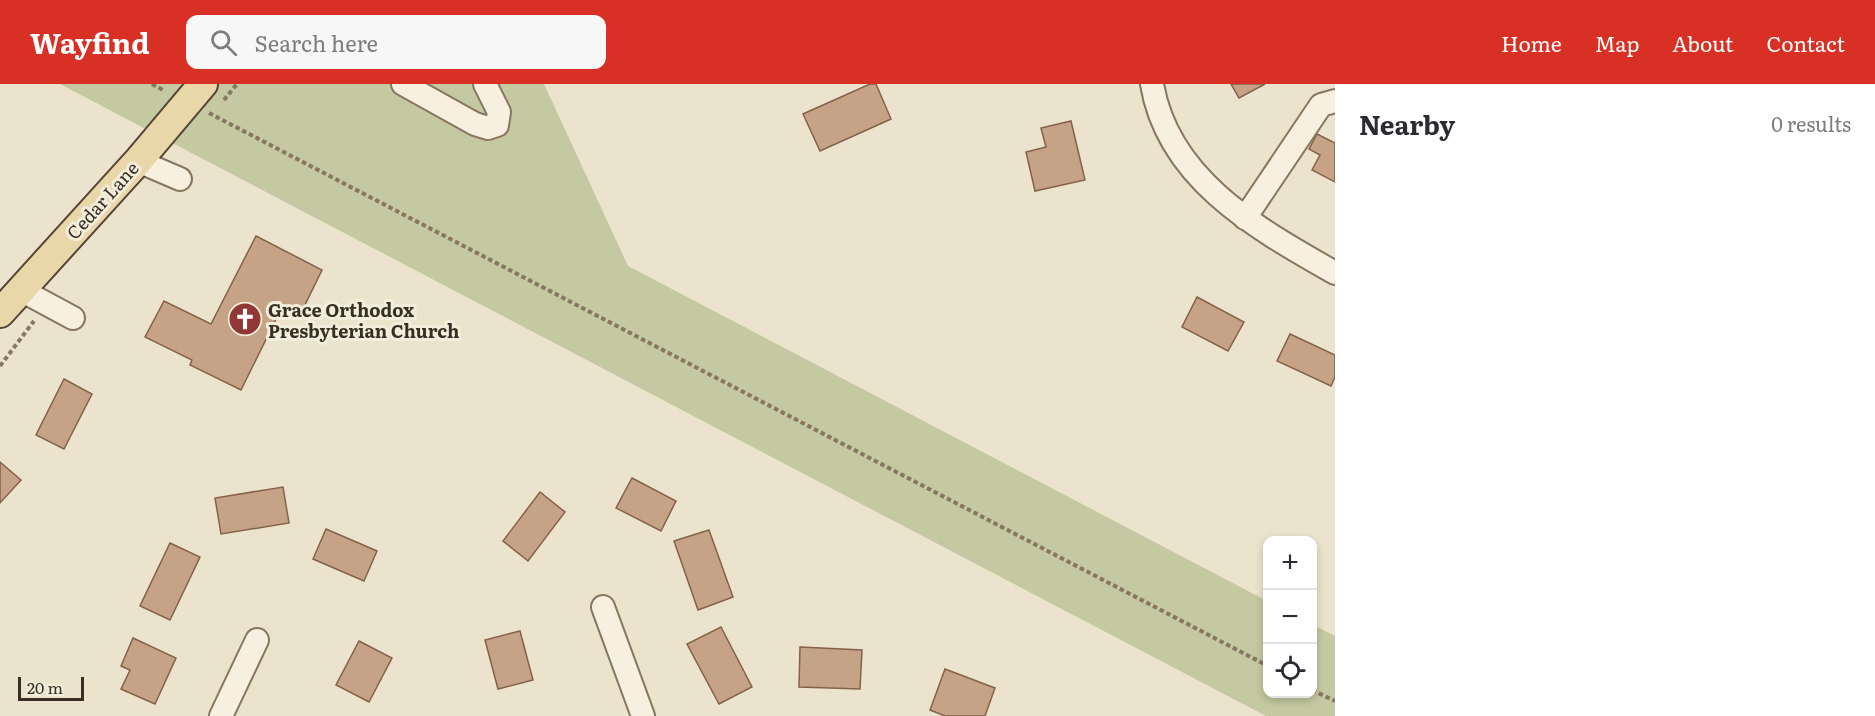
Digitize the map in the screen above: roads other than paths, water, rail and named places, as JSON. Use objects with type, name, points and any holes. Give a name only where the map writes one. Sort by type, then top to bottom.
[{"type":"main road","name":"Cedar Lane","points":[[0,313],[138,160],[204,98]]},
{"type":"street","points":[[403,84],[475,124],[488,128],[497,125],[499,112],[485,84]]},
{"type":"street","points":[[1152,84],[1164,124],[1176,149],[1202,181],[1266,233],[1335,273]]},
{"type":"street","points":[[1245,218],[1321,105],[1335,101]]},
{"type":"street","points":[[138,160],[180,179]]},
{"type":"street","points":[[21,290],[73,318]]},
{"type":"street","points":[[603,607],[643,716]]},
{"type":"street","points":[[221,716],[257,640]]},
{"type":"place","name":"Grace Orthodox Presbyterian Church","points":[[245,319]]}]
